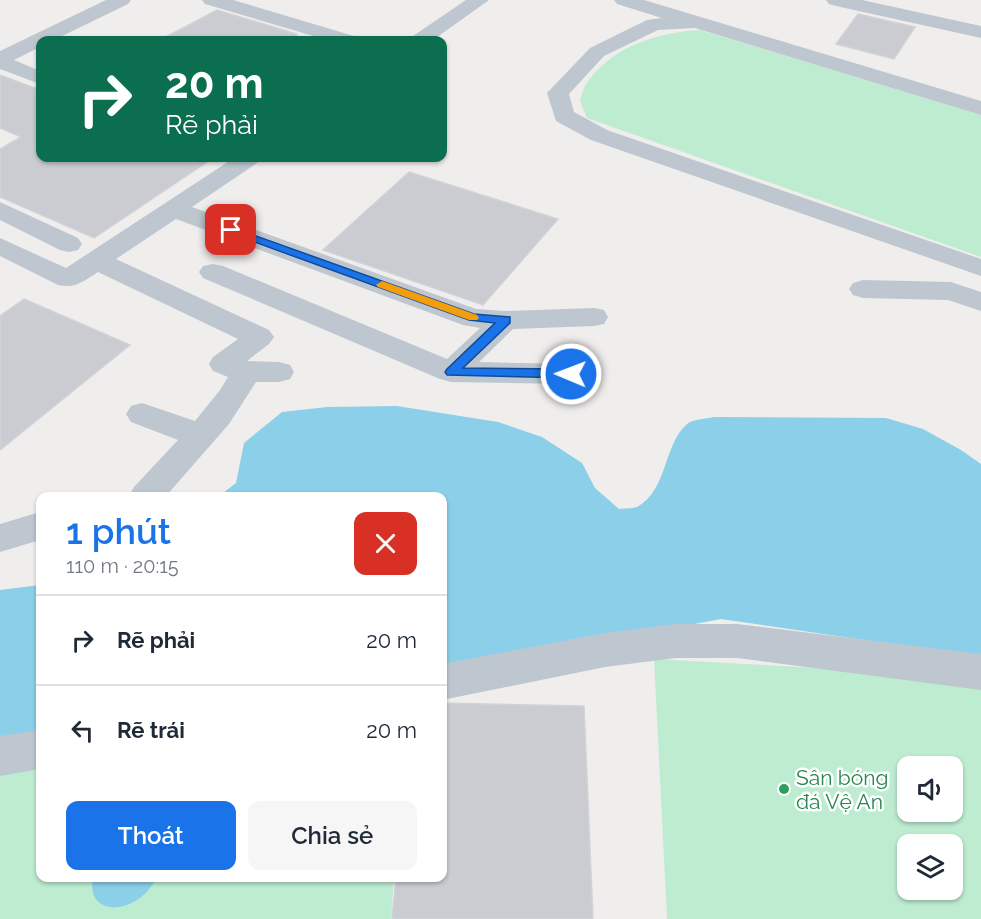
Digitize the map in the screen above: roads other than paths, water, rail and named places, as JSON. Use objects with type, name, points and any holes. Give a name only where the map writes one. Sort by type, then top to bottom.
[{"type":"street","points":[[50,36],[121,0]]},
{"type":"street","points":[[212,0],[326,36]]},
{"type":"street","points":[[426,36],[479,0]]},
{"type":"street","points":[[624,0],[981,108]]},
{"type":"street","points":[[836,0],[981,33]]},
{"type":"street","points":[[694,22],[654,24],[597,52],[558,93],[564,116],[598,135],[981,268]]},
{"type":"street","points":[[0,61],[36,43]]},
{"type":"street","points":[[0,61],[36,76]]},
{"type":"street","points":[[0,246],[69,279],[243,162]]},
{"type":"street","points":[[173,209],[473,318],[505,320],[594,317]]},
{"type":"street","points":[[0,210],[69,244]]},
{"type":"street","points":[[97,261],[259,338],[224,364],[245,372],[279,372]]},
{"type":"street","points":[[213,272],[451,372],[571,374]]},
{"type":"street","points":[[863,289],[951,291],[981,302]]},
{"type":"street","points":[[451,372],[505,320]]},
{"type":"street","points":[[150,492],[200,436],[244,379],[245,372]]},
{"type":"street","points":[[142,414],[200,436]]},
{"type":"street","points":[[0,538],[36,527]]},
{"type":"street","points":[[447,681],[605,650],[676,641],[737,641],[981,672]]},
{"type":"street","points":[[0,756],[36,751]]},
{"type":"water","points":[[397,406],[498,422],[542,437],[582,463],[595,488],[619,509],[637,507],[655,490],[673,443],[687,424],[696,420],[714,417],[886,418],[923,429],[981,464],[981,657],[721,619],[447,670],[447,492],[224,492],[236,483],[244,443],[282,412],[327,407]]},
{"type":"water","points":[[36,586],[36,738],[0,743],[0,590]]},
{"type":"water","points":[[93,882],[153,882],[138,899],[115,907],[105,906],[97,900],[93,891]]},
{"type":"place","name":"Sân bóng đá Vệ An","points":[[784,789]]}]
